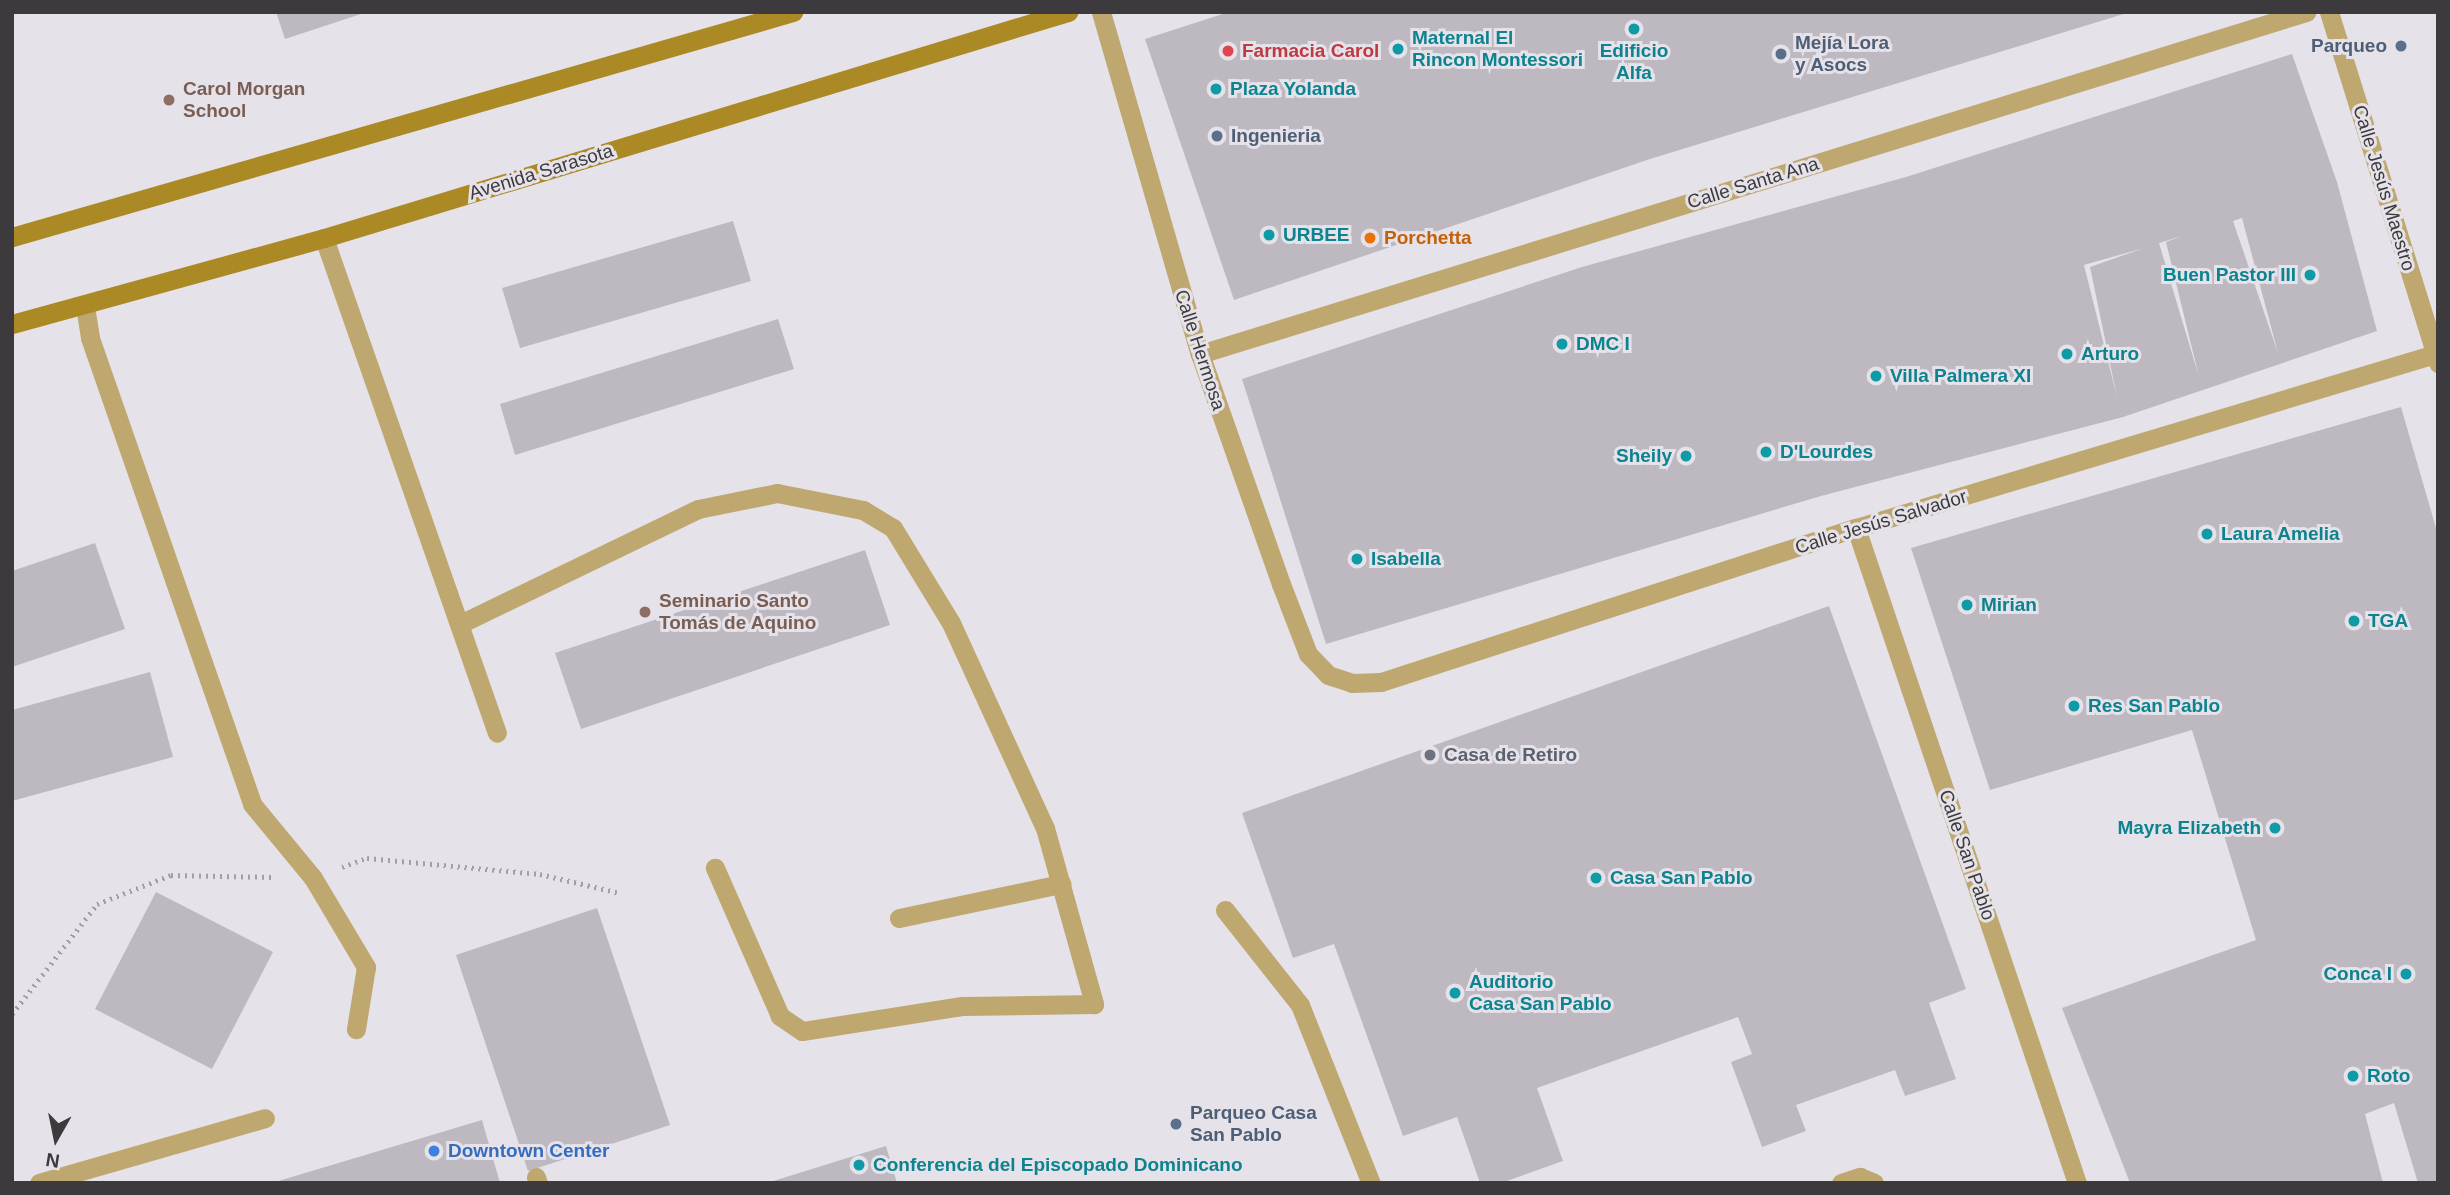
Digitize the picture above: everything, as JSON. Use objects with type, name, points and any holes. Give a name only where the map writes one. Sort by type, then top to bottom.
[{"type":"main road","points":[[12,237],[793,12]]},
{"type":"main road","name":"Avenida Sarasota","points":[[12,324],[324,238],[1068,12]]},
{"type":"street","name":"Calle Hermosa","points":[[1101,12],[1200,355],[1308,654],[1328,676]]},
{"type":"street","name":"Calle Santa Ana","points":[[1200,355],[2306,12]]},
{"type":"street","name":"Calle Jesús Maestro","points":[[2329,12],[2437,359]]},
{"type":"street","points":[[324,238],[497,733]]},
{"type":"street","points":[[85,306],[90,338],[252,804],[313,878],[366,967],[356,1029]]},
{"type":"street","name":"Calle Jesús Salvador","points":[[1328,676],[1352,683],[1381,682],[1856,528],[2437,359]]},
{"type":"street","points":[[460,624],[698,509],[777,494],[863,510],[893,528],[951,622],[1045,828],[1094,1004],[962,1006],[802,1031],[780,1016],[715,868]]},
{"type":"street","name":"Calle San Pablo","points":[[1856,528],[2077,1183]]},
{"type":"street","points":[[899,919],[1061,884]]},
{"type":"street","points":[[1225,910],[1300,1005],[1371,1183]]},
{"type":"street","points":[[38,1183],[265,1118]]},
{"type":"street","points":[[1842,1183],[1860,1177],[1874,1183]]},
{"type":"path","points":[[12,1014],[71,934],[107,900],[171,875],[313,878],[367,858],[540,874],[620,893]]},
{"type":"building","points":[[276,12],[363,12],[364,13],[285,39]]},
{"type":"building","points":[[1229,12],[2127,13],[1650,159],[1234,300],[1145,39]]},
{"type":"building","points":[[2292,54],[2337,182],[2377,331],[2123,417],[1821,496],[1326,644],[1242,379],[1582,267],[1906,177]],"holes":[[[2242,218],[2278,353],[2233,221]],[[2182,236],[2166,242],[2199,377],[2159,243]],[[2144,248],[2090,267],[2117,397],[2084,265]]]},
{"type":"building","points":[[733,221],[751,281],[520,348],[502,288]]},
{"type":"building","points":[[778,319],[794,369],[515,455],[500,404]]},
{"type":"building","points":[[2401,407],[2438,535],[2438,1183],[2418,1183],[2394,1103],[2365,1114],[2383,1183],[2130,1183],[2062,1008],[2256,940],[2192,730],[1990,790],[1911,548]]},
{"type":"building","points":[[95,543],[125,629],[12,667],[12,571]]},
{"type":"building","points":[[865,550],[890,625],[581,729],[555,653]]},
{"type":"building","name":"Casa San Pablo","points":[[1829,606],[1966,989],[1929,1003],[1956,1079],[1905,1096],[1895,1070],[1796,1105],[1806,1131],[1762,1147],[1731,1062],[1752,1054],[1738,1017],[1537,1088],[1563,1161],[1501,1183],[1480,1183],[1457,1117],[1403,1136],[1334,944],[1293,958],[1242,813]]},
{"type":"building","points":[[150,672],[173,757],[12,801],[12,710]]},
{"type":"building","points":[[156,892],[273,952],[212,1069],[95,1009]]},
{"type":"building","points":[[597,908],[670,1125],[528,1171],[456,955]]},
{"type":"building","name":"Downtown Center","points":[[482,1120],[500,1183],[275,1183],[275,1182]]},
{"type":"building","name":"Conferencia del Episcopado Dominicano","points":[[886,1146],[897,1183],[770,1183],[770,1182]]},
{"type":"place","name":"Edificio Alfa","points":[[1634,29]]},
{"type":"place","name":"Parqueo","points":[[2401,46]]},
{"type":"place","name":"Maternal El Rincon Montessori","points":[[1398,49]]},
{"type":"place","name":"Farmacia Carol","points":[[1228,51]]},
{"type":"place","name":"Mejía Lora y Asocs","points":[[1781,54]]},
{"type":"place","name":"Plaza Yolanda","points":[[1216,89]]},
{"type":"place","name":"Carol Morgan School","points":[[169,100]]},
{"type":"place","name":"Ingenieria","points":[[1217,136]]},
{"type":"place","name":"URBEE","points":[[1269,235]]},
{"type":"place","name":"Porchetta","points":[[1370,238]]},
{"type":"place","name":"Buen Pastor III","points":[[2310,275]]},
{"type":"place","name":"DMC I","points":[[1562,344]]},
{"type":"place","name":"Arturo","points":[[2067,354]]},
{"type":"place","name":"Villa Palmera XI","points":[[1876,376]]},
{"type":"place","name":"D'Lourdes","points":[[1766,452]]},
{"type":"place","name":"Sheily","points":[[1686,456]]},
{"type":"place","name":"Laura Amelia","points":[[2207,534]]},
{"type":"place","name":"Isabella","points":[[1357,559]]},
{"type":"place","name":"Mirian","points":[[1967,605]]},
{"type":"place","name":"Seminario Santo Tomás de Aquino","points":[[645,612]]},
{"type":"place","name":"TGA","points":[[2354,621]]},
{"type":"place","name":"Res San Pablo","points":[[2074,706]]},
{"type":"place","name":"Casa de Retiro","points":[[1430,755]]},
{"type":"place","name":"Mayra Elizabeth","points":[[2275,828]]},
{"type":"place","name":"Casa San Pablo","points":[[1596,878]]},
{"type":"place","name":"Conca I","points":[[2406,974]]},
{"type":"place","name":"Auditorio Casa San Pablo","points":[[1455,993]]},
{"type":"place","name":"Roto","points":[[2353,1076]]},
{"type":"place","name":"Parqueo Casa San Pablo","points":[[1176,1124]]},
{"type":"place","name":"Downtown Center","points":[[434,1151]]},
{"type":"place","name":"Conferencia del Episcopado Dominicano","points":[[859,1165]]}]
